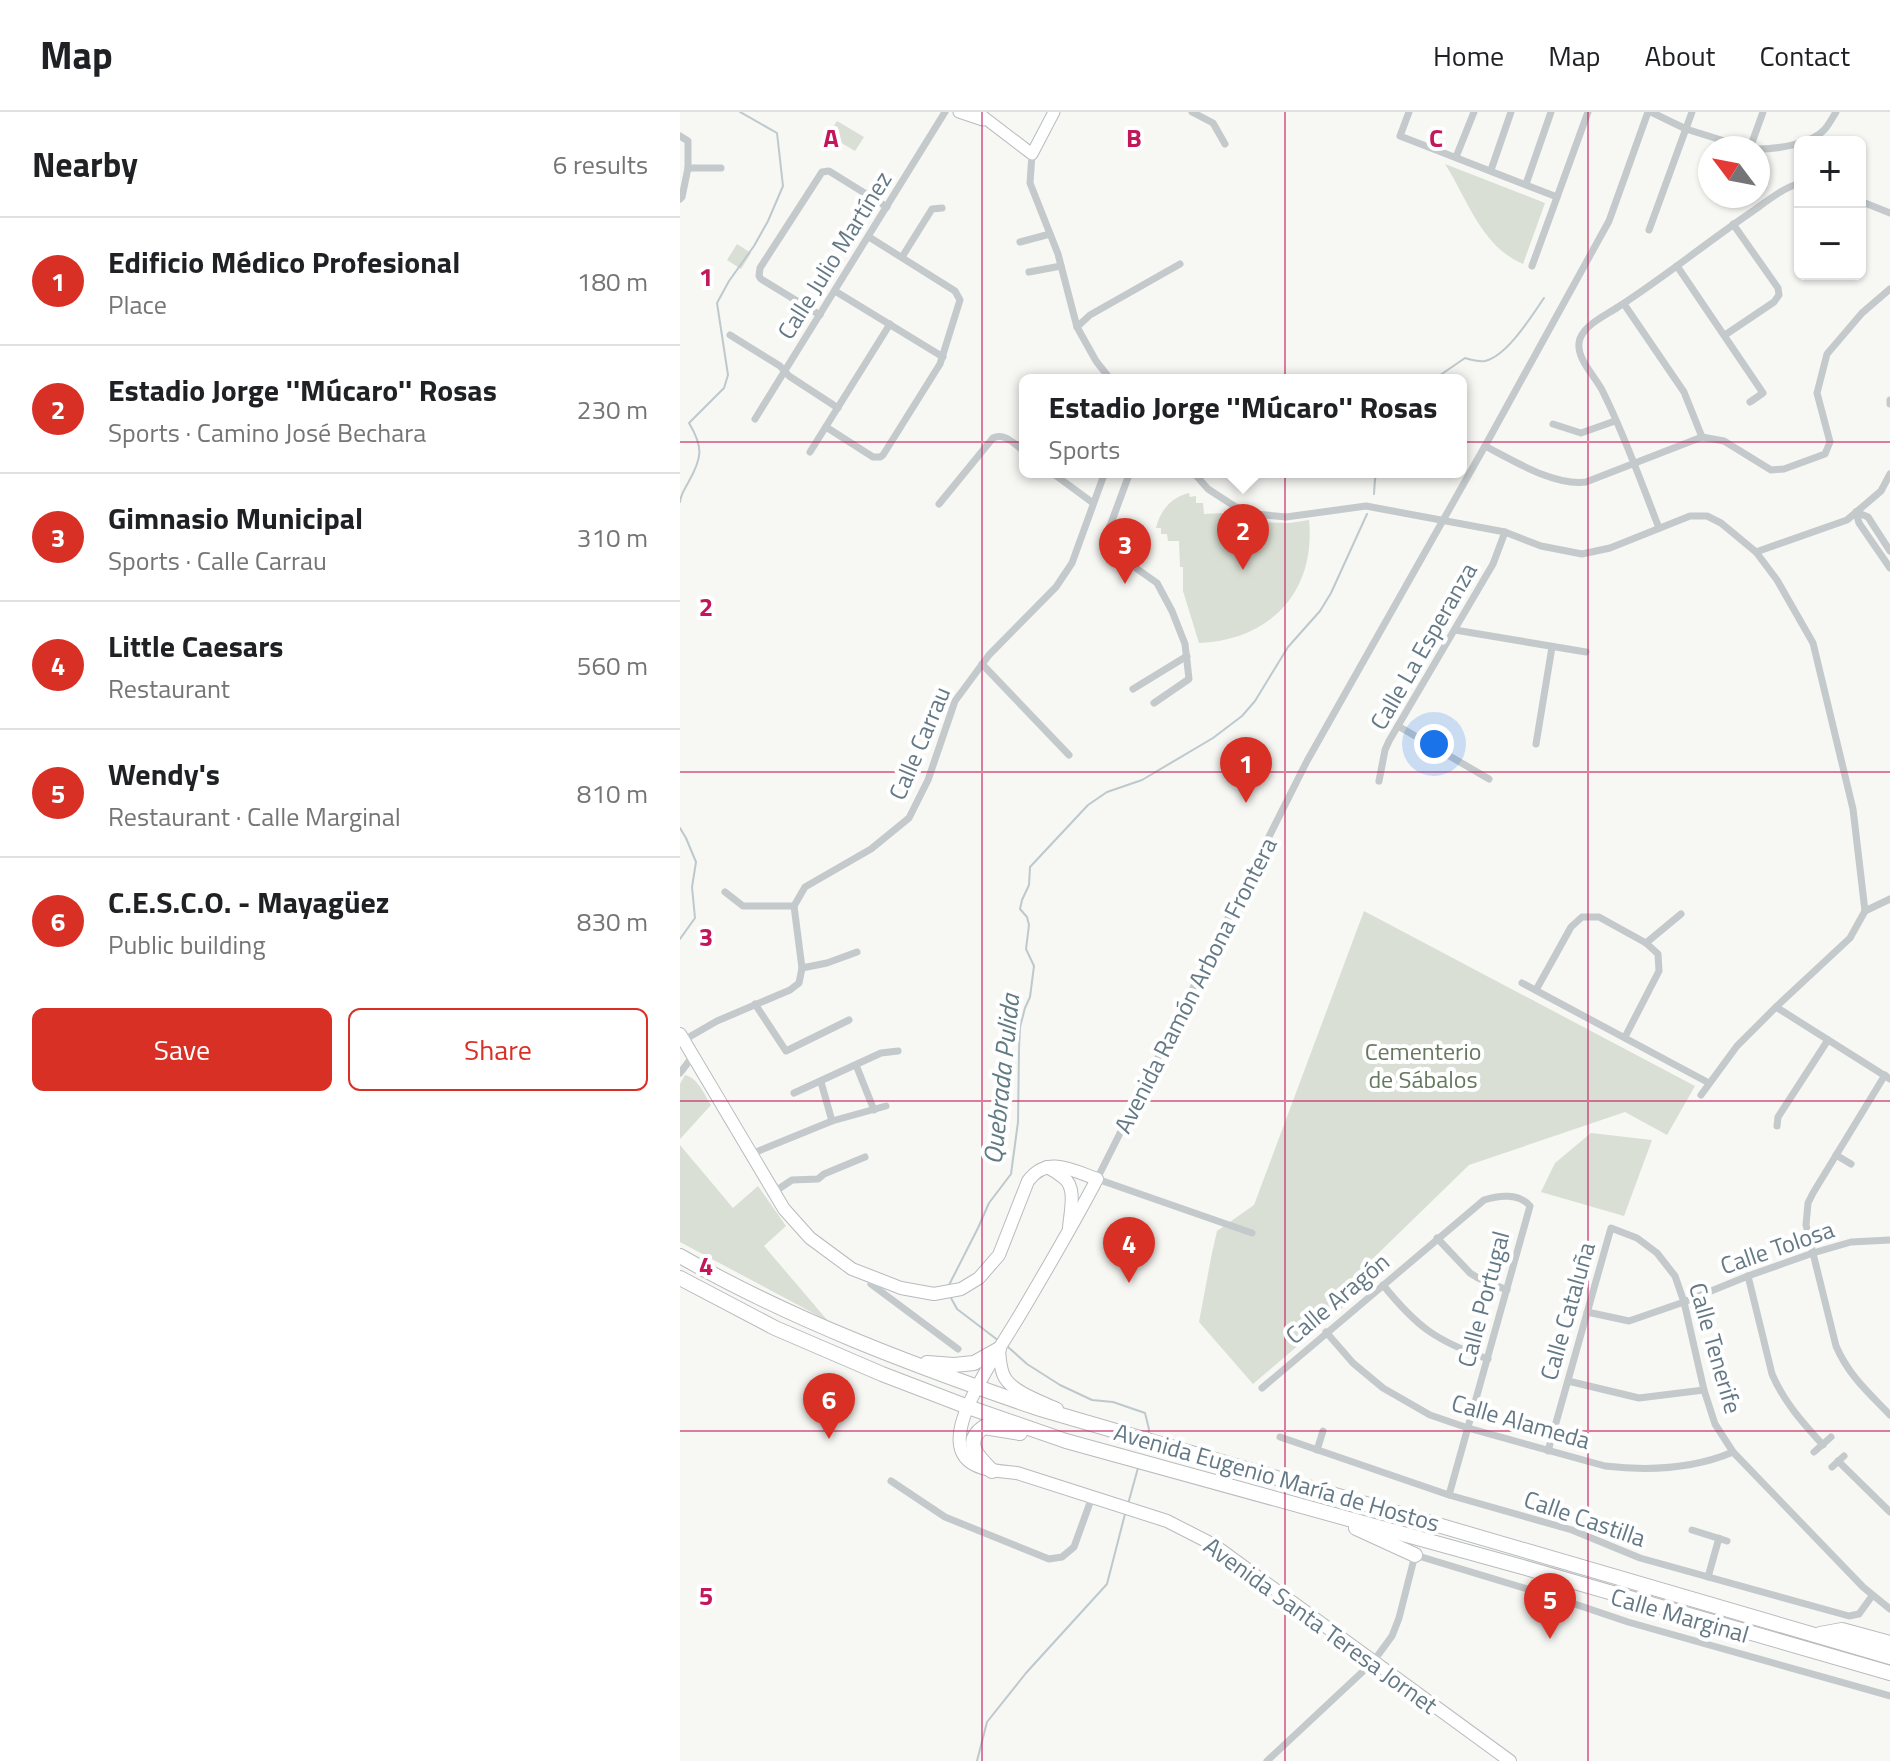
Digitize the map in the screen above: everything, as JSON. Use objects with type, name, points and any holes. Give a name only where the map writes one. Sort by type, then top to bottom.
[{"type":"highway","name":"Avenida Eugenio María de Hostos","points":[[680,1256],[785,1309],[912,1362],[1037,1408],[1890,1657]]},
{"type":"highway","name":"Avenida Eugenio María de Hostos","points":[[680,1278],[775,1328],[968,1407],[1066,1441],[1890,1673]]},
{"type":"highway","points":[[912,1362],[974,1363],[1002,1345]]},
{"type":"highway","points":[[992,1471],[976,1454],[973,1441],[976,1432],[984,1427],[1066,1441]]},
{"type":"highway","points":[[1312,1508],[1415,1555]]},
{"type":"highway","points":[[1815,1635],[1842,1630],[1890,1643]]},
{"type":"main road","points":[[682,1037],[784,1209],[810,1238],[852,1269],[901,1288],[934,1294],[961,1289],[979,1278],[999,1255],[1028,1181],[1035,1171],[1061,1167],[1097,1179]]},
{"type":"main road","points":[[1047,1167],[1069,1184],[1068,1234]]},
{"type":"main road","name":"Avenida Ramón Arbona Frontera","points":[[977,1387],[1097,1179]]},
{"type":"main road","points":[[1002,1345],[1003,1376],[1007,1381],[1038,1400],[1090,1422]]},
{"type":"main road","name":"Avenida Santa Teresa Jornet","points":[[977,1387],[962,1424],[959,1443],[963,1455],[973,1464],[992,1471],[1017,1473],[1167,1521],[1214,1545],[1510,1761]]},
{"type":"street","name":"Calle Julio Martínez","points":[[755,419],[945,112]]},
{"type":"street","points":[[959,112],[987,121]]},
{"type":"street","points":[[977,112],[1032,154]]},
{"type":"street","points":[[1054,112],[1032,154],[1030,183],[1061,266],[1077,327],[1106,374]]},
{"type":"street","points":[[1192,112],[1213,123],[1225,144]]},
{"type":"street","points":[[1409,112],[1400,136],[1557,197]]},
{"type":"street","points":[[1456,157],[1474,112]]},
{"type":"street","points":[[1491,170],[1511,112]]},
{"type":"street","points":[[1526,184],[1551,112]]},
{"type":"street","points":[[1532,266],[1588,112]]},
{"type":"street","points":[[1650,112],[1709,136]]},
{"type":"street","name":"Avenida Ramón Arbona Frontera","points":[[1467,478],[1609,221],[1650,112]]},
{"type":"street","points":[[1649,230],[1692,112]]},
{"type":"street","points":[[1753,136],[1763,112]]},
{"type":"street","points":[[1770,149],[1816,137],[1825,130],[1836,112]]},
{"type":"street","points":[[680,136],[688,141],[688,168],[680,199]]},
{"type":"street","points":[[688,168],[721,168]]},
{"type":"street","points":[[820,315],[761,279],[760,268],[822,172],[829,171],[887,207]]},
{"type":"street","points":[[1659,528],[1603,390],[1580,355],[1578,346],[1584,331],[1733,224],[1794,186]]},
{"type":"street","points":[[1866,206],[1890,213]]},
{"type":"street","points":[[902,257],[932,209],[942,208]]},
{"type":"street","points":[[1725,335],[1774,302],[1779,295],[1778,288],[1733,224]]},
{"type":"street","points":[[1020,242],[1050,234]]},
{"type":"street","points":[[826,427],[873,457],[880,457],[943,357],[960,300],[959,295],[869,237]]},
{"type":"street","points":[[1077,327],[1090,315],[1180,264]]},
{"type":"street","points":[[1029,272],[1061,266]]},
{"type":"street","points":[[1677,266],[1763,393],[1750,402]]},
{"type":"street","points":[[1485,446],[1521,465],[1571,484],[1586,482],[1702,437],[1724,441],[1771,470],[1784,469],[1825,454],[1830,442],[1817,393],[1827,354],[1862,313],[1890,289]]},
{"type":"street","points":[[835,291],[943,357]]},
{"type":"street","points":[[1624,304],[1684,392],[1702,437]]},
{"type":"street","points":[[810,452],[890,324]]},
{"type":"street","points":[[730,335],[838,408]]},
{"type":"street","points":[[1553,424],[1581,433],[1615,421]]},
{"type":"street","points":[[939,504],[993,438],[1005,436],[1019,447]]},
{"type":"street","points":[[1756,552],[1847,520],[1881,491],[1890,474]]},
{"type":"street","points":[[1059,478],[1093,503]]},
{"type":"street","name":"Calle Carrau","points":[[794,906],[805,887],[871,849],[909,818],[928,780],[955,701],[982,664],[1056,587],[1072,563],[1103,478]]},
{"type":"street","points":[[1128,478],[1107,534],[1109,549],[1157,583],[1172,611],[1187,656],[1189,679],[1154,703]]},
{"type":"street","points":[[1198,478],[1208,489],[1245,513],[1286,517],[1364,506],[1505,532],[1541,546],[1582,554],[1610,548],[1690,516],[1707,516],[1721,523],[1756,552],[1777,580],[1813,643],[1853,809],[1865,911]]},
{"type":"street","name":"Avenida Ramón Arbona Frontera","points":[[1097,1179],[1307,761],[1467,478]]},
{"type":"street","points":[[1856,512],[1868,517],[1890,551]]},
{"type":"street","points":[[1856,512],[1859,523],[1890,568]]},
{"type":"street","name":"Calle La Esperanza","points":[[1379,781],[1385,750],[1493,564],[1505,532]]},
{"type":"street","points":[[1455,630],[1586,652]]},
{"type":"street","points":[[1536,744],[1552,647]]},
{"type":"street","points":[[1133,689],[1187,656]]},
{"type":"street","points":[[982,664],[1069,755]]},
{"type":"street","points":[[1398,726],[1489,779]]},
{"type":"street","points":[[682,1037],[790,990],[799,983],[802,968],[794,906],[743,906],[725,892]]},
{"type":"street","points":[[1701,1095],[1737,1046],[1850,938],[1865,911],[1890,899]]},
{"type":"street","points":[[1646,943],[1681,914]]},
{"type":"street","points":[[1536,990],[1571,927],[1582,917],[1599,917],[1646,943],[1658,954],[1659,971],[1625,1037]]},
{"type":"street","points":[[802,968],[857,952]]},
{"type":"street","points":[[1522,983],[1709,1083]]},
{"type":"street","points":[[755,1004],[786,1051],[849,1020]]},
{"type":"street","points":[[1776,1007],[1888,1077],[1808,1203],[1806,1225],[1836,1346],[1843,1362],[1851,1375],[1890,1415]]},
{"type":"street","points":[[1777,1126],[1778,1117],[1828,1040]]},
{"type":"street","points":[[794,1093],[881,1053],[898,1051]]},
{"type":"street","points":[[680,1073],[693,1055]]},
{"type":"street","points":[[856,1065],[874,1110]]},
{"type":"street","points":[[821,1082],[832,1121]]},
{"type":"street","points":[[751,1154],[832,1121],[886,1106]]},
{"type":"street","points":[[1836,1155],[1851,1164]]},
{"type":"street","points":[[774,1192],[792,1180],[818,1179],[865,1157]]},
{"type":"street","points":[[1097,1179],[1252,1233]]},
{"type":"street","name":"Calle Aragón","points":[[1262,1388],[1484,1200],[1503,1196],[1525,1200],[1530,1206]]},
{"type":"street","name":"Calle Portugal","points":[[1449,1495],[1530,1206]]},
{"type":"street","name":"Calle Tenerife","points":[[1611,1228],[1637,1238],[1657,1253],[1675,1276],[1715,1424],[1733,1452],[1872,1596]]},
{"type":"street","name":"Calle Cataluña","points":[[1548,1451],[1611,1228]]},
{"type":"street","points":[[1437,1238],[1470,1273],[1507,1290]]},
{"type":"street","name":"Calle Tolosa","points":[[1587,1312],[1629,1321],[1813,1253],[1851,1242],[1890,1240]]},
{"type":"street","points":[[1748,1276],[1777,1387],[1796,1416],[1823,1445]]},
{"type":"street","points":[[871,1284],[958,1349]]},
{"type":"street","points":[[1383,1285],[1408,1315],[1430,1333],[1458,1349],[1488,1359]]},
{"type":"street","points":[[893,1301],[901,1288]]},
{"type":"street","name":"Calle Alameda","points":[[1326,1332],[1353,1363],[1398,1398],[1430,1415],[1468,1428],[1605,1466],[1641,1470],[1704,1462],[1733,1452]]},
{"type":"street","points":[[1568,1381],[1639,1398],[1704,1390]]},
{"type":"street","points":[[1317,1450],[1323,1431]]},
{"type":"street","name":"Calle Castilla","points":[[1280,1437],[1449,1495],[1572,1530],[1640,1558],[1849,1616],[1859,1614],[1872,1596]]},
{"type":"street","points":[[1814,1452],[1831,1437]]},
{"type":"street","points":[[1838,1461],[1890,1512]]},
{"type":"street","points":[[891,1481],[945,1517],[1049,1559],[1062,1557],[1074,1547],[1092,1497]]},
{"type":"street","points":[[1692,1530],[1723,1540],[1708,1577]]},
{"type":"street","points":[[1267,1761],[1373,1662],[1392,1636],[1415,1555]]},
{"type":"street","name":"Calle Marginal","points":[[1415,1555],[1628,1622],[1890,1696]]},
{"type":"street","points":[[1872,1596],[1890,1609]]},
{"type":"green space","points":[[837,121],[864,137],[855,151],[828,135]]},
{"type":"green space","points":[[1445,164],[1545,203],[1523,264],[1496,246],[1486,234]]},
{"type":"green space","points":[[737,244],[751,253],[741,269],[727,260]]},
{"type":"green space","points":[[1189,493],[1190,497],[1196,496],[1196,503],[1203,503],[1204,514],[1225,513],[1258,522],[1309,520],[1305,569],[1296,590],[1267,622],[1247,633],[1199,643],[1183,591],[1179,541],[1168,541],[1167,534],[1161,534],[1161,528],[1156,528],[1168,505]]},
{"type":"green space","name":"Cementerio de Sábalos","points":[[1364,911],[1695,1086],[1667,1135],[1625,1112],[1469,1165],[1357,1274],[1369,1285],[1253,1384],[1199,1322],[1217,1231],[1254,1205]]},
{"type":"green space","points":[[685,1075],[697,1083],[711,1105],[680,1139],[680,1084]]},
{"type":"green space","points":[[1591,1133],[1652,1140],[1624,1216],[1541,1192],[1555,1163]]},
{"type":"green space","points":[[680,1145],[733,1208],[758,1186],[786,1226],[764,1246],[828,1321],[680,1242]]},
{"type":"waterway","points":[[680,502],[699,453],[697,439],[689,423],[724,388],[728,375],[717,303],[754,246],[783,186],[777,133],[740,112]]},
{"type":"waterway","name":"Quebrada Pulida","points":[[1442,374],[1465,358],[1485,361],[1502,352],[1544,298]]},
{"type":"waterway","name":"Quebrada Pulida","points":[[1374,494],[1375,478]]},
{"type":"waterway","name":"Quebrada Pulida","points":[[949,1285],[989,1203],[1011,1174],[1018,1122],[1020,1027],[1030,997],[1034,966],[1026,949],[1029,925],[1020,909],[1029,885],[1030,867],[1088,805],[1107,792],[1142,780],[1213,738],[1242,716],[1255,701],[1288,647],[1320,611],[1367,514]]},
{"type":"waterway","points":[[680,828],[696,862],[692,887],[695,918],[680,939]]},
{"type":"waterway","name":"Quebrada Pulida","points":[[951,1298],[957,1309],[999,1341]]},
{"type":"waterway","name":"Quebrada Pulida","points":[[1008,1347],[1027,1364],[1060,1385],[1092,1400],[1113,1402],[1145,1413],[1148,1435]]},
{"type":"waterway","name":"Quebrada Pulida","points":[[1128,1504],[1138,1468]]},
{"type":"waterway","name":"Quebrada Pulida","points":[[977,1761],[987,1722],[1026,1673],[1107,1584],[1125,1514]]},
{"type":"place","name":"Estadio Jorge ''Múcaro'' Rosas","points":[[1243,570]]},
{"type":"place","name":"Gimnasio Municipal","points":[[1125,584]]},
{"type":"place","name":"Edificio Médico Profesional","points":[[1246,803]]},
{"type":"place","name":"Little Caesars","points":[[1129,1283]]},
{"type":"place","name":"C.E.S.C.O. - Mayagüez","points":[[829,1439]]},
{"type":"place","name":"Wendy's","points":[[1550,1639]]}]
